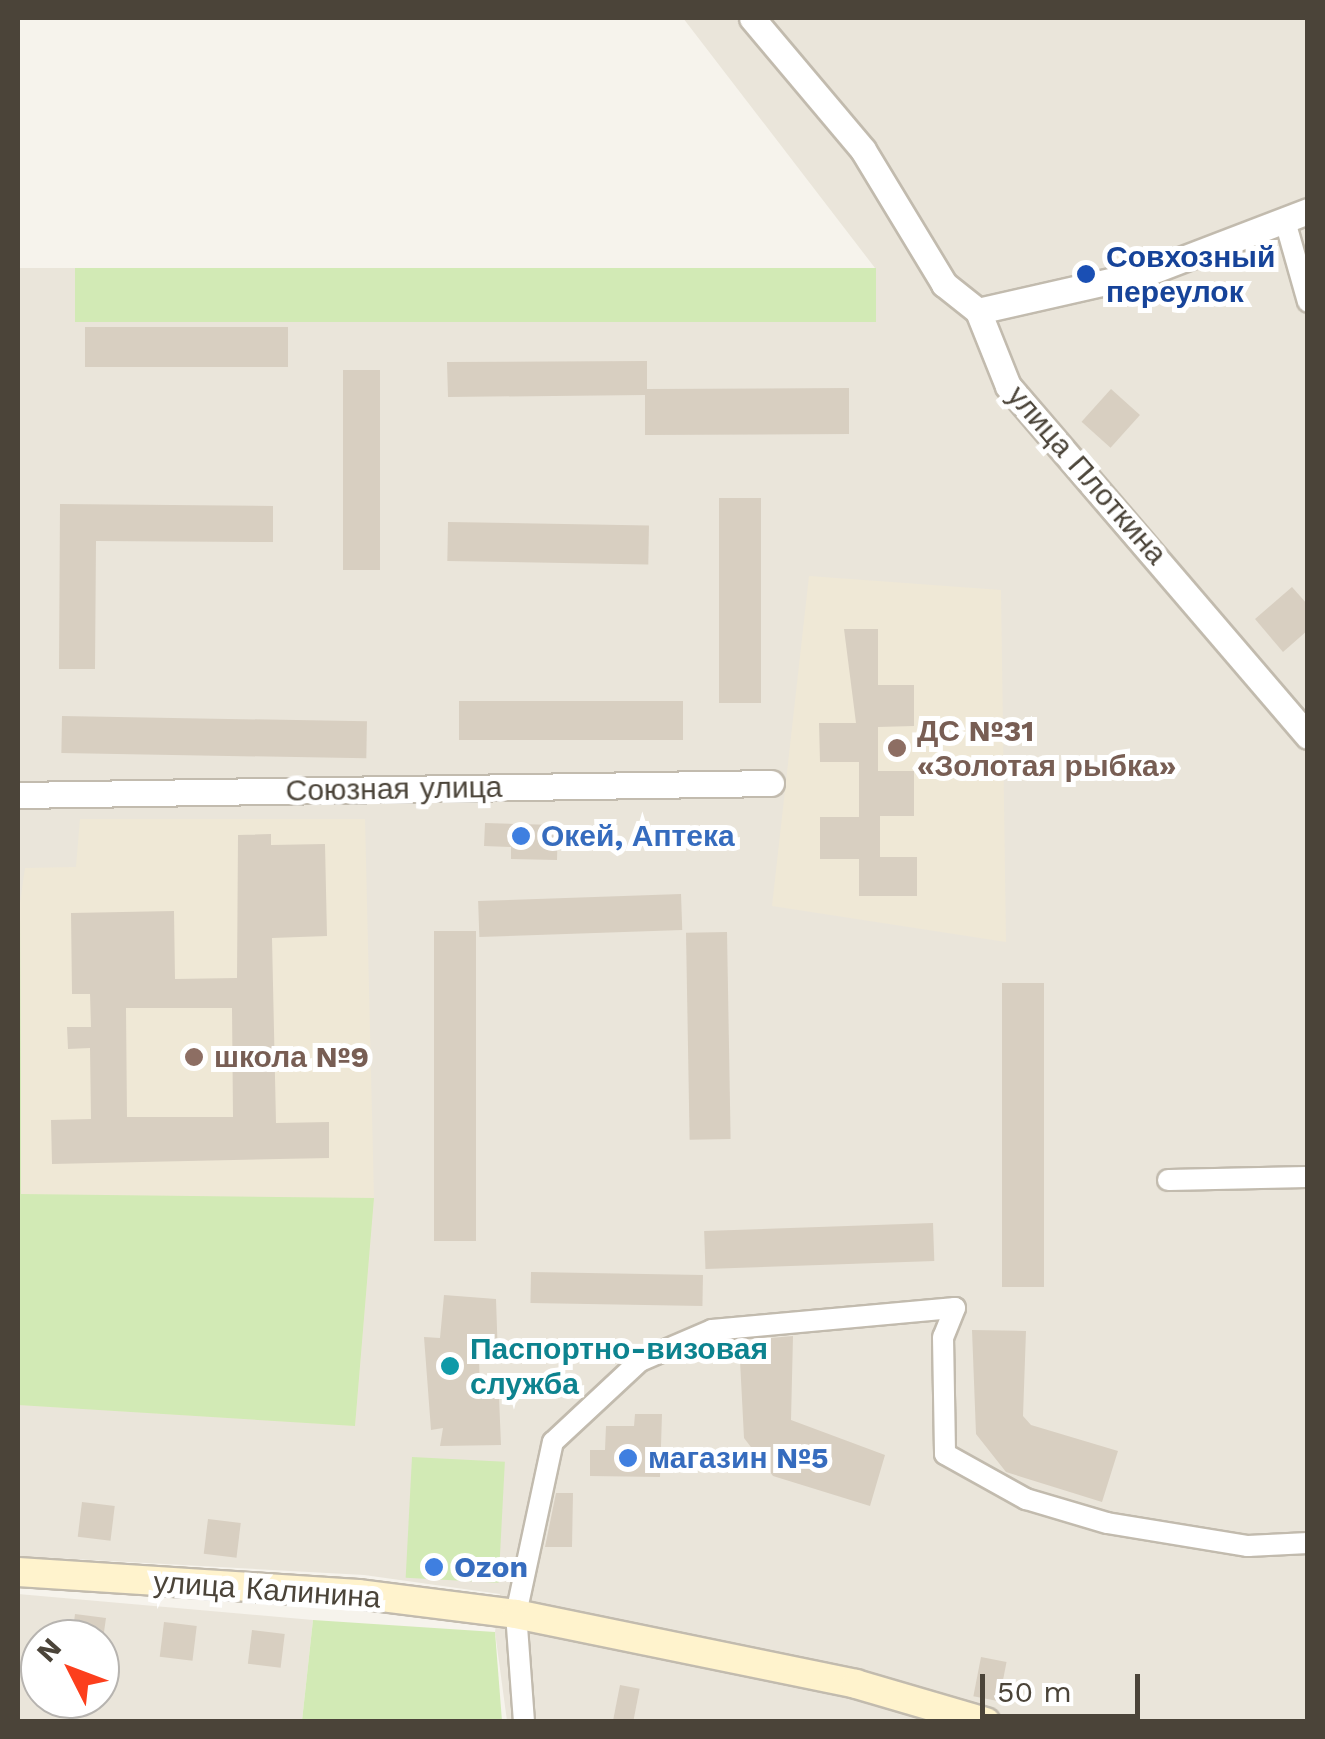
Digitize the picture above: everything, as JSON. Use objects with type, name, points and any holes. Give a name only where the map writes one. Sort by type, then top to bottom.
[{"type":"main road","name":"улица Калинина","points":[[18,1572],[358,1594],[516,1614],[856,1684],[986,1722]]},
{"type":"street","name":"улица Плоткина","points":[[752,18],[863,150],[944,284],[978,311],[1008,386],[1308,726]]},
{"type":"street","points":[[978,311],[1149,272],[1296,216],[1308,302]]},
{"type":"street","points":[[1288,702],[1308,736]]},
{"type":"street","name":"Союзная улица","points":[[18,795],[771,783]]},
{"type":"street","points":[[1168,1180],[1308,1177]]},
{"type":"street","points":[[524,1722],[516,1614],[553,1442],[640,1361],[686,1337],[955,1308],[942,1356],[945,1454],[1026,1498],[1107,1523],[1248,1546],[1308,1543]]},
{"type":"shaded area","points":[[683,18],[1307,18],[1307,1721],[507,1721],[495,1632],[500,1594],[364,1575],[18,1556],[18,268],[875,268]]},
{"type":"shaded area","name":"ДС №31 «Золотая рыбка»","points":[[809,576],[1001,590],[1006,942],[772,906]]},
{"type":"shaded area","name":"школа №9","points":[[80,819],[365,819],[374,1198],[355,1426],[18,1405],[18,916],[25,868],[76,867]]},
{"type":"shaded area","points":[[18,1594],[313,1620],[302,1721],[18,1721]]},
{"type":"green space","points":[[75,268],[876,268],[876,322],[75,322]]},
{"type":"green space","points":[[21,915],[21,1194],[374,1198],[355,1426],[18,1405]]},
{"type":"green space","points":[[412,1457],[505,1462],[499,1583],[406,1578]]},
{"type":"green space","points":[[313,1620],[495,1632],[502,1721],[302,1721]]},
{"type":"building","points":[[85,327],[288,327],[288,367],[85,367]]},
{"type":"building","points":[[647,361],[647,389],[849,388],[849,434],[645,435],[645,395],[448,397],[447,362]]},
{"type":"building","points":[[343,370],[380,370],[380,570],[343,570]]},
{"type":"building","points":[[1111,389],[1140,415],[1111,448],[1082,422]]},
{"type":"building","points":[[719,498],[761,498],[761,703],[719,703]]},
{"type":"building","points":[[60,504],[273,506],[273,542],[96,541],[95,669],[59,669]]},
{"type":"building","points":[[448,522],[649,526],[648,565],[447,561]]},
{"type":"building","points":[[1292,587],[1308,605],[1308,630],[1283,652],[1255,619]]},
{"type":"building","points":[[844,629],[878,629],[878,685],[914,685],[914,726],[878,727],[878,771],[914,771],[914,816],[880,816],[880,857],[917,857],[917,896],[859,896],[859,859],[820,859],[820,817],[859,817],[859,762],[820,762],[819,723],[856,723]]},
{"type":"building","points":[[459,701],[683,701],[683,740],[459,740]]},
{"type":"building","points":[[62,716],[367,721],[366,758],[61,753]]},
{"type":"building","name":"Окей, Аптека","points":[[485,823],[558,825],[557,860],[511,859],[511,847],[484,846]]},
{"type":"building","points":[[271,834],[271,845],[325,844],[327,936],[272,938],[276,1123],[329,1122],[329,1158],[52,1164],[51,1120],[91,1119],[90,1048],[68,1049],[67,1027],[91,1027],[90,994],[72,994],[71,913],[174,911],[175,979],[237,978],[238,835]],"holes":[[[126,1008],[232,1008],[233,1117],[127,1117]]]},
{"type":"building","points":[[681,894],[682,930],[479,937],[478,901]]},
{"type":"building","points":[[434,931],[476,931],[476,1241],[434,1241]]},
{"type":"building","points":[[727,932],[731,1139],[690,1140],[686,933]]},
{"type":"building","points":[[1002,983],[1044,983],[1044,1287],[1002,1287]]},
{"type":"building","points":[[933,1223],[934,1261],[705,1269],[704,1231]]},
{"type":"building","points":[[531,1272],[703,1275],[702,1306],[530,1303]]},
{"type":"building","name":"Паспортно-визовая служба","points":[[444,1295],[496,1299],[498,1358],[479,1356],[480,1395],[499,1397],[501,1445],[440,1446],[443,1428],[431,1430],[424,1337],[440,1338]]},
{"type":"building","points":[[972,1330],[1026,1331],[1023,1416],[1031,1425],[1118,1451],[1102,1502],[1006,1472],[976,1434]]},
{"type":"building","points":[[793,1336],[791,1420],[885,1455],[870,1506],[773,1476],[744,1438],[739,1341]]},
{"type":"building","points":[[635,1414],[662,1414],[660,1477],[590,1476],[590,1450],[605,1450],[606,1426],[634,1426]]},
{"type":"building","points":[[556,1493],[573,1493],[572,1547],[545,1547]]},
{"type":"building","points":[[82,1502],[115,1506],[110,1541],[78,1537]]},
{"type":"building","points":[[208,1519],[241,1523],[236,1558],[204,1554]]},
{"type":"building","points":[[75,1614],[106,1618],[106,1619],[74,1619]]},
{"type":"building","points":[[164,1622],[197,1626],[192,1661],[160,1657]]},
{"type":"building","points":[[252,1630],[285,1634],[281,1668],[248,1664]]},
{"type":"building","points":[[981,1657],[1007,1662],[999,1701],[973,1696]]},
{"type":"building","points":[[620,1685],[640,1689],[633,1722],[613,1722]]},
{"type":"place","name":"Совхозный переулок","points":[[1086,274]]},
{"type":"place","name":"ДС №31 «Золотая рыбка»","points":[[897,748]]},
{"type":"place","name":"Окей, Аптека","points":[[521,836]]},
{"type":"place","name":"школа №9","points":[[194,1057]]},
{"type":"place","name":"Паспортно-визовая служба","points":[[450,1366]]},
{"type":"place","name":"магазин №5","points":[[628,1458]]},
{"type":"place","name":"Ozon","points":[[434,1567]]}]
